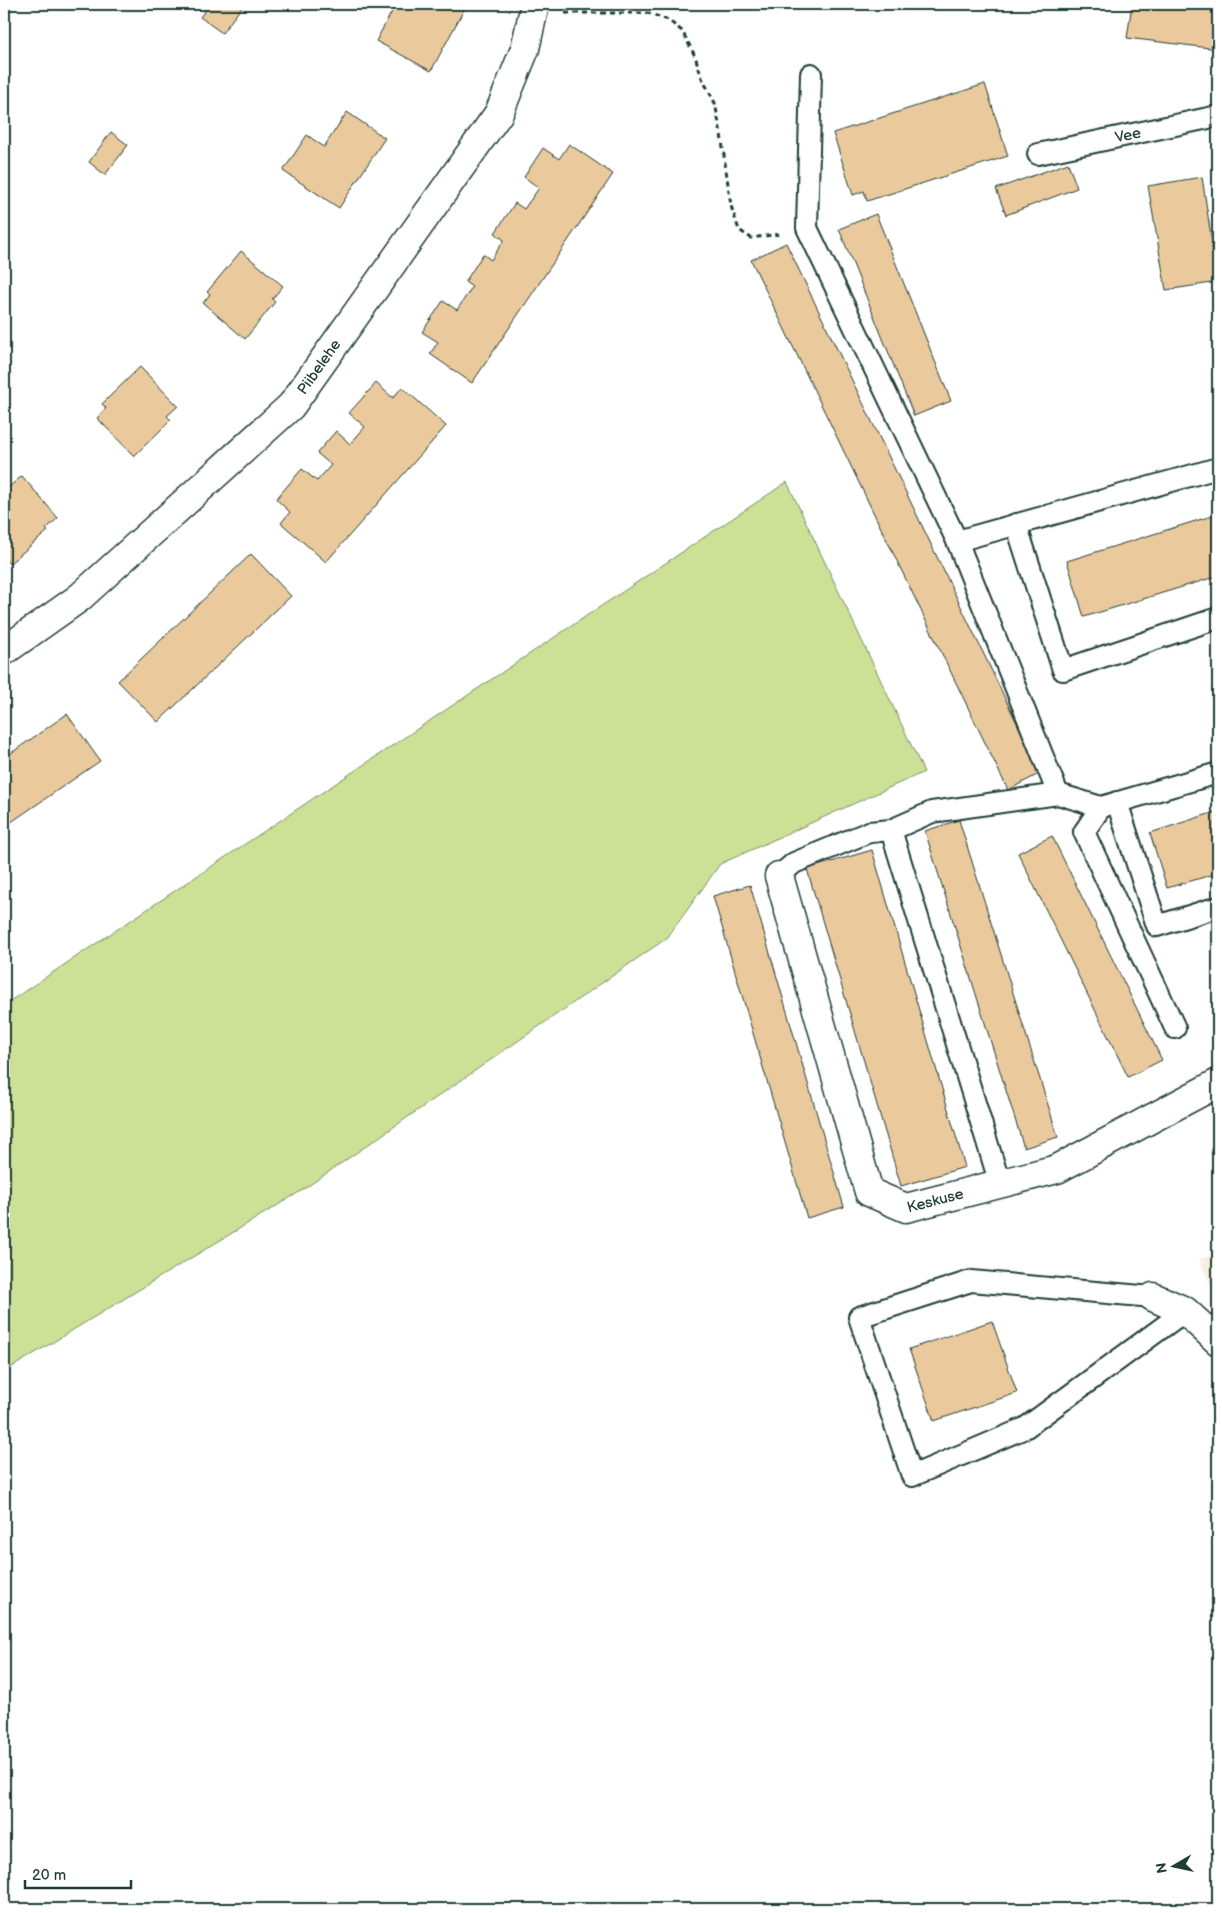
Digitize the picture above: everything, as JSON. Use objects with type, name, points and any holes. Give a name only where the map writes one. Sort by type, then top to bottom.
[{"type":"street","name":"Piibelehe","points":[[4,651],[79,598],[291,406],[499,113],[526,49],[534,6]]},
{"type":"street","name":"Keskuse","points":[[779,876],[869,1192],[906,1208],[1058,1169],[1218,1083]]},
{"type":"street","points":[[1153,1297],[1185,1311],[1218,1341]]},
{"type":"lane","points":[[811,74],[806,228],[957,540],[1058,794]]},
{"type":"lane","name":"Vee","points":[[1038,154],[1218,116]]},
{"type":"lane","points":[[957,540],[1218,468]]},
{"type":"lane","points":[[1016,524],[1063,670],[1218,618]]},
{"type":"lane","points":[[779,876],[794,862],[870,832],[891,830],[932,812],[1058,794],[1109,805],[1218,773]]},
{"type":"lane","points":[[1109,805],[1157,926],[1218,907]]},
{"type":"lane","points":[[1109,805],[1084,832],[1174,1028]]},
{"type":"lane","points":[[891,830],[1000,1184]]},
{"type":"lane","points":[[1153,1297],[972,1281],[859,1317],[912,1476],[1025,1428],[1185,1311]]},
{"type":"path","points":[[534,6],[555,13],[648,13],[668,20],[682,30],[695,56],[702,78],[715,103],[731,206],[740,230],[751,238],[789,232],[814,244]]},
{"type":"shaded area","points":[[1218,1254],[1218,1302],[1199,1259]]},
{"type":"green space","points":[[787,482],[924,772],[720,864],[667,938],[301,1191],[4,1372],[4,1005]]},
{"type":"building","points":[[210,4],[244,4],[222,33],[200,17]]},
{"type":"building","points":[[396,4],[467,4],[431,71],[376,41]]},
{"type":"building","points":[[858,4],[895,4],[895,8]]},
{"type":"building","points":[[1016,4],[1076,4],[1075,9]]},
{"type":"building","points":[[1132,4],[1218,4],[1218,49],[1127,38]]},
{"type":"building","points":[[985,84],[1008,156],[867,201],[864,191],[853,195],[833,133]]},
{"type":"building","points":[[347,112],[385,138],[339,208],[283,171],[307,135],[324,147]]},
{"type":"building","points":[[111,132],[128,145],[105,175],[89,162]]},
{"type":"building","points":[[569,144],[613,174],[472,383],[430,354],[438,342],[422,332],[443,301],[457,310],[472,287],[465,282],[483,254],[491,260],[504,240],[495,233],[515,203],[524,209],[539,188],[524,177],[543,148],[559,159]]},
{"type":"building","points":[[1068,163],[1077,188],[1006,215],[996,189]]},
{"type":"building","points":[[1202,177],[1218,282],[1166,290],[1148,186]]},
{"type":"building","points":[[876,214],[951,401],[914,416],[839,229]]},
{"type":"building","points":[[786,243],[1041,773],[1008,790],[751,260]]},
{"type":"building","points":[[241,251],[283,286],[272,299],[275,302],[245,339],[203,303],[210,294],[207,292]]},
{"type":"building","points":[[140,367],[178,406],[167,416],[171,420],[134,456],[97,418],[106,408],[102,404]]},
{"type":"building","points":[[376,383],[393,398],[402,387],[446,426],[326,562],[281,523],[290,512],[276,499],[302,469],[317,481],[331,465],[317,453],[336,431],[350,444],[365,427],[349,413]]},
{"type":"building","points":[[22,476],[58,518],[46,529],[48,531],[9,564],[4,557],[4,491]]},
{"type":"building","points":[[1218,514],[1218,576],[1084,617],[1067,561]]},
{"type":"building","points":[[251,554],[291,596],[158,722],[118,681]]},
{"type":"building","points":[[67,714],[100,761],[4,827],[4,758]]},
{"type":"building","points":[[1218,811],[1218,873],[1167,888],[1150,833]]},
{"type":"building","points":[[959,820],[1058,1137],[1024,1148],[925,831]]},
{"type":"building","points":[[1052,836],[1162,1060],[1128,1077],[1018,853]]},
{"type":"building","points":[[872,850],[965,1167],[901,1186],[807,869]]},
{"type":"building","points":[[750,885],[844,1207],[807,1218],[713,896]]},
{"type":"building","points":[[992,1321],[1017,1393],[934,1421],[909,1349]]}]
